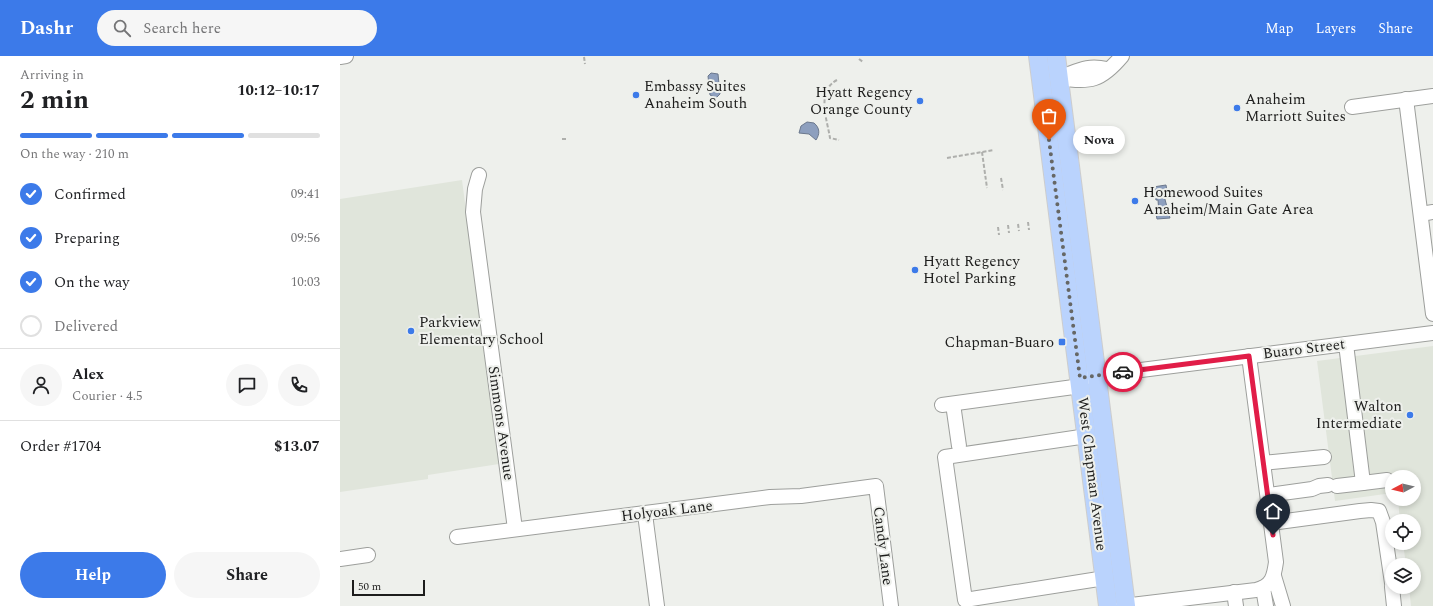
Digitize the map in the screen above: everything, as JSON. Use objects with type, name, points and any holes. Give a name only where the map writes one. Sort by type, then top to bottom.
[{"type":"main road","name":"West Chapman Avenue","points":[[1038,56],[1050,79],[1086,380],[1126,606]]},
{"type":"main road","name":"West Chapman Avenue","points":[[1050,79],[1056,56]]},
{"type":"main road","name":"West Chapman Avenue","points":[[1086,380],[1087,436],[1108,606]]},
{"type":"street","points":[[340,57],[346,56]]},
{"type":"street","points":[[1050,79],[1080,69],[1095,66],[1107,69],[1122,56]]},
{"type":"street","points":[[1352,107],[1433,96]]},
{"type":"street","points":[[1406,99],[1427,213],[1433,314]]},
{"type":"street","name":"Simmons Avenue","points":[[479,175],[473,212],[515,529]]},
{"type":"street","name":"Buaro Street","points":[[959,446],[947,404],[1086,380],[1249,356],[1433,333]]},
{"type":"street","points":[[1346,344],[1363,482]]},
{"type":"street","points":[[1123,606],[1235,599],[1263,588],[1269,584],[1274,576],[1276,562],[1249,356]]},
{"type":"street","points":[[1087,436],[945,457],[965,600],[1105,578]]},
{"type":"street","points":[[1263,463],[1324,457]]},
{"type":"street","points":[[1268,495],[1312,489],[1319,486],[1385,480]]},
{"type":"street","name":"Holyoak Lane","points":[[457,537],[770,497],[801,496],[876,486]]},
{"type":"street","name":"Candy Lane","points":[[876,486],[891,606]]},
{"type":"street","points":[[1271,523],[1360,511],[1371,510],[1378,512],[1383,522],[1388,558]]},
{"type":"street","points":[[646,514],[657,606]]},
{"type":"street","points":[[340,559],[368,555]]},
{"type":"street","points":[[1274,576],[1283,606]]},
{"type":"street","points":[[1263,588],[1266,606]]},
{"type":"street","points":[[1393,594],[1394,606]]},
{"type":"path","points":[[584,57],[585,64]]},
{"type":"path","points":[[859,59],[863,62]]},
{"type":"path","points":[[837,80],[830,84],[826,90],[824,98],[830,138],[839,140]]},
{"type":"path","points":[[562,139],[567,138]]},
{"type":"path","points":[[947,158],[994,150]]},
{"type":"path","points":[[982,152],[987,188]]},
{"type":"path","points":[[1001,178],[1003,190]]},
{"type":"path","points":[[1028,222],[1029,230]]},
{"type":"path","points":[[1018,224],[1019,231]]},
{"type":"path","points":[[1008,225],[1009,233]]},
{"type":"path","points":[[998,227],[999,235]]},
{"type":"shaded area","name":"Parkview Elementary School","points":[[462,180],[499,464],[428,475],[428,479],[340,492],[340,199]]},
{"type":"shaded area","points":[[1433,346],[1433,606],[1411,606],[1410,594],[1421,594],[1421,558],[1405,558],[1404,550],[1421,550],[1421,514],[1399,514],[1399,506],[1421,506],[1421,470],[1385,470],[1385,494],[1335,501],[1317,361]]},
{"type":"water","points":[[711,73],[718,74],[720,94],[716,98],[710,95],[708,76]]},
{"type":"water","points":[[807,122],[814,123],[818,129],[819,133],[816,140],[809,134],[799,133],[801,126]]},
{"type":"water","points":[[1166,185],[1167,191],[1163,192],[1170,218],[1157,219],[1156,214],[1159,213],[1158,200],[1156,200],[1153,187]]},
{"type":"way so far","points":[[1049,140],[1080,378],[1123,372]]},
{"type":"place","name":"Embassy Suites Anaheim South","points":[[636,95]]},
{"type":"place","name":"Hyatt Regency Orange County","points":[[920,101]]},
{"type":"place","name":"Anaheim Marriott Suites","points":[[1237,108]]},
{"type":"place","name":"Nova","points":[[1049,140]]},
{"type":"place","name":"Homewood Suites Anaheim/Main Gate Area","points":[[1135,201]]},
{"type":"place","name":"Hyatt Regency Hotel Parking","points":[[915,270]]},
{"type":"place","name":"Parkview Elementary School","points":[[411,331]]},
{"type":"place","name":"Chapman-Buaro","points":[[1062,342]]},
{"type":"place","name":"Walton Intermediate","points":[[1410,415]]},
{"type":"route","points":[[1123,372],[1249,356],[1273,535]]}]
